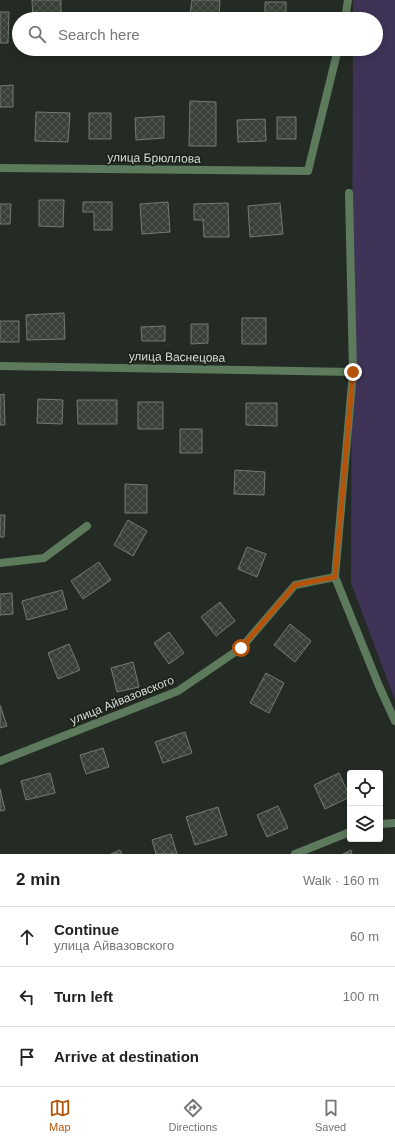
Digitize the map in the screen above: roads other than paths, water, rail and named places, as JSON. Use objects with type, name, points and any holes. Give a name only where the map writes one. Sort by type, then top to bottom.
[{"type":"street","points":[[346,12],[348,0]]},
{"type":"street","name":"улица Брюллова","points":[[0,168],[308,171],[336,56]]},
{"type":"street","points":[[349,193],[353,372],[335,577],[378,686],[395,721]]},
{"type":"street","name":"улица Васнецова","points":[[0,366],[353,372]]},
{"type":"street","points":[[0,562],[44,558],[87,526]]},
{"type":"street","name":"улица Айвазовского","points":[[0,761],[178,691],[241,648],[295,585],[335,577]]},
{"type":"street","points":[[383,824],[395,823]]},
{"type":"street","points":[[295,854],[347,833]]}]
